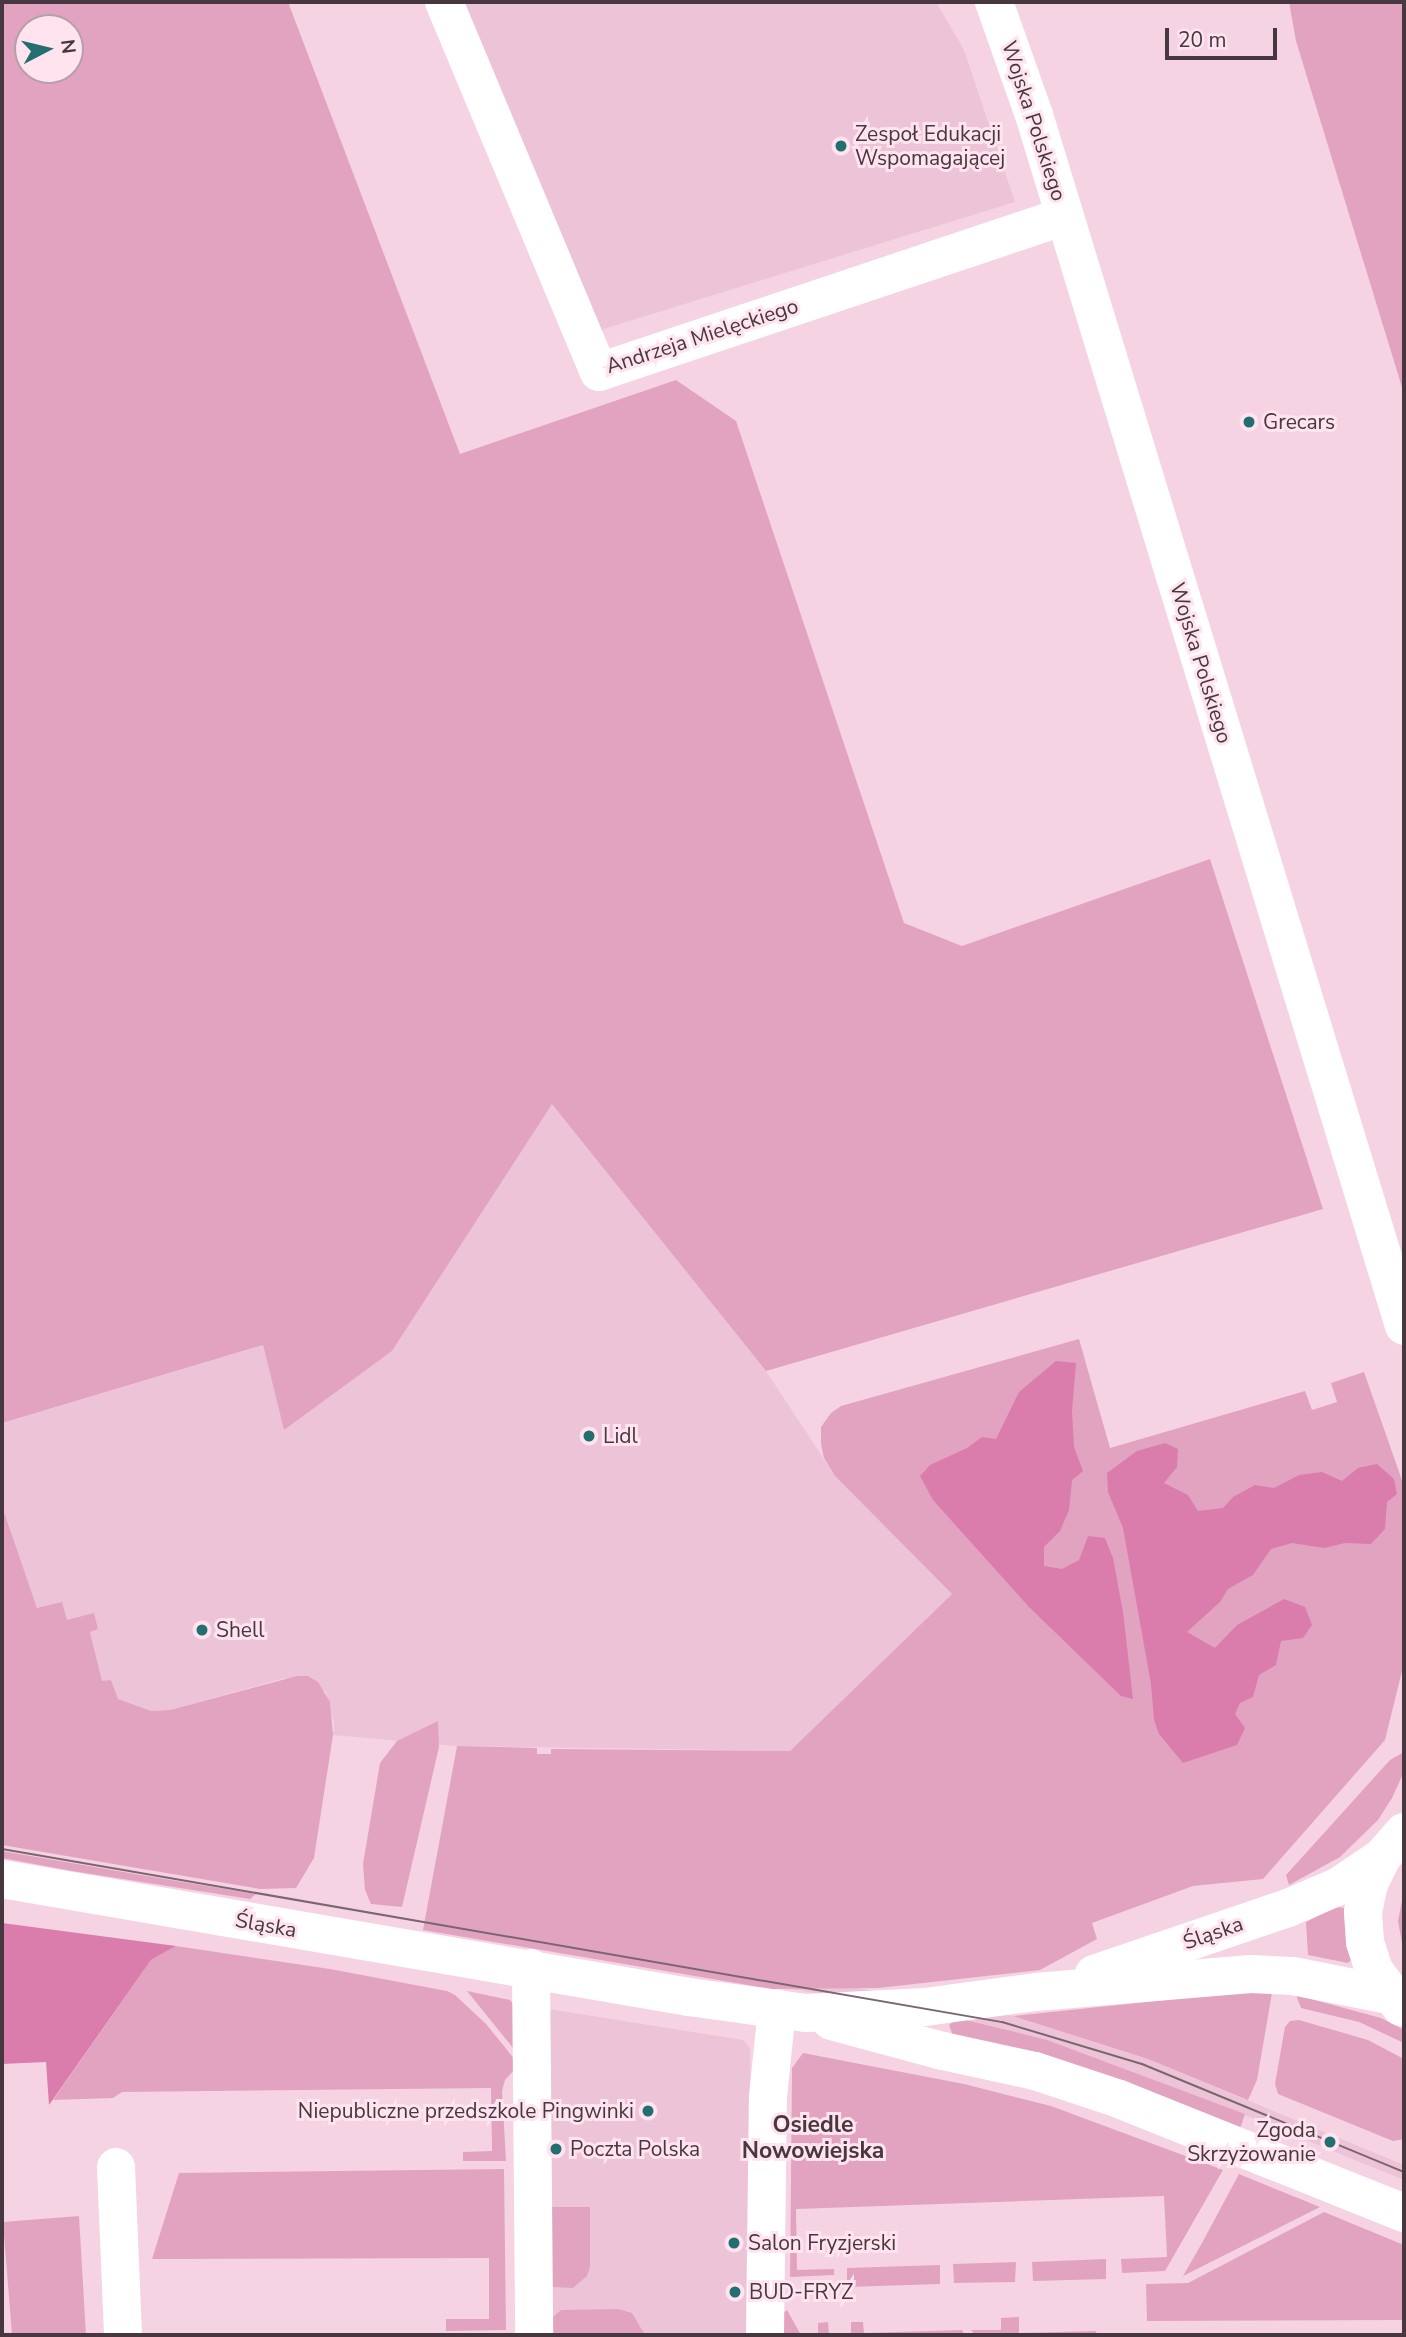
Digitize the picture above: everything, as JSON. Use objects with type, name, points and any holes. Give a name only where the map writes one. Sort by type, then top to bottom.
[{"type":"street","name":"Andrzeja Mielęckiego","points":[[444,2],[599,372],[1064,216]]},
{"type":"street","name":"Wojska Polskiego","points":[[994,2],[1034,114],[1404,1326]]},
{"type":"street","name":"Śląska","points":[[1036,1992],[1288,1908],[1339,1886],[1393,1844]]},
{"type":"street","points":[[1393,1844],[1369,1884],[1363,1912],[1365,1942],[1374,1970],[1397,2003]]},
{"type":"street","name":"Śląska","points":[[2,1879],[689,1997],[791,2011],[925,2007],[1036,1992],[1250,1974],[1293,1976],[1397,2003]]},
{"type":"street","points":[[531,1968],[534,2335]]},
{"type":"street","points":[[765,2335],[768,2098],[791,2011],[883,2036],[1035,2071],[1119,2099],[1404,2213]]},
{"type":"street","points":[[116,2167],[123,2335]]},
{"type":"shaded area","points":[[2,2],[288,2],[460,454],[676,380],[736,421],[904,923],[962,946],[1210,859],[1323,1209],[766,1371],[552,1104],[392,1351],[284,1430],[263,1345],[2,1423]]},
{"type":"shaded area","points":[[462,2],[936,2],[964,50],[1015,202],[597,331]]},
{"type":"shaded area","points":[[1289,2],[1404,2],[1404,394],[1296,41]]},
{"type":"shaded area","points":[[552,1103],[766,1371],[835,1476],[952,1594],[790,1751],[457,1746],[333,1735],[334,1724],[326,1692],[285,1678],[170,1710],[151,1711],[117,1699],[111,1680],[102,1682],[90,1631],[37,1608],[2,1506],[2,1423],[263,1345],[284,1429],[392,1351]]},
{"type":"shaded area","points":[[1079,1339],[1110,1448],[1305,1391],[1312,1410],[1337,1402],[1331,1383],[1364,1372],[1404,1486],[1404,1663],[1385,1740],[1263,1879],[1193,1886],[1092,1923],[1097,1939],[1040,1970],[878,1988],[772,1989],[423,1930],[457,1746],[537,1748],[537,1754],[551,1754],[551,1749],[790,1751],[952,1594],[835,1476],[824,1458],[821,1427],[831,1413],[841,1406]]},
{"type":"shaded area","points":[[1056,1361],[1076,1363],[1072,1411],[1074,1447],[1083,1471],[1072,1480],[1069,1510],[1060,1531],[1044,1547],[1044,1566],[1062,1569],[1079,1560],[1088,1536],[1105,1538],[1113,1558],[1123,1612],[1133,1699],[1121,1696],[1029,1607],[933,1500],[920,1476],[930,1465],[967,1448],[982,1437],[996,1439],[1019,1392]]},
{"type":"shaded area","points":[[1165,1443],[1178,1449],[1177,1467],[1164,1483],[1188,1495],[1198,1511],[1223,1508],[1233,1497],[1255,1485],[1274,1488],[1299,1475],[1322,1472],[1342,1481],[1358,1468],[1377,1464],[1394,1479],[1397,1494],[1387,1502],[1385,1529],[1371,1544],[1345,1543],[1324,1548],[1292,1543],[1271,1549],[1253,1575],[1228,1589],[1220,1602],[1187,1632],[1215,1648],[1237,1625],[1284,1599],[1305,1607],[1312,1625],[1303,1638],[1281,1641],[1276,1665],[1259,1675],[1253,1697],[1240,1703],[1235,1714],[1245,1728],[1237,1745],[1183,1763],[1159,1734],[1154,1720],[1151,1684],[1123,1528],[1108,1492],[1107,1473],[1137,1451]]},
{"type":"shaded area","points":[[2,1506],[37,1608],[62,1602],[67,1620],[94,1613],[98,1629],[90,1632],[102,1681],[111,1680],[118,1699],[151,1711],[170,1710],[297,1676],[308,1676],[318,1682],[330,1702],[333,1735],[314,1858],[296,1888],[260,1889],[2,1845]]},
{"type":"shaded area","points":[[438,1721],[439,1747],[402,1907],[371,1904],[365,1890],[363,1864],[380,1763],[397,1741]]},
{"type":"shaded area","points":[[1404,1752],[1403,1774],[1378,1820],[1340,1857],[1289,1885],[1286,1875],[1390,1760]]},
{"type":"shaded area","points":[[2,1851],[256,1894],[250,1899],[72,1871],[2,1858]]},
{"type":"shaded area","points":[[1404,1890],[1404,1954],[1398,1921]]},
{"type":"shaded area","points":[[1336,1907],[1345,1908],[1352,1959],[1348,1963],[1308,1955],[1306,1922]]},
{"type":"shaded area","points":[[2,1923],[176,1946],[151,1960],[49,2105],[46,2062],[2,2064]]},
{"type":"shaded area","points":[[176,1946],[330,1969],[447,1991],[455,1995],[486,2024],[516,2061],[515,2069],[505,2080],[502,2091],[506,2161],[463,2161],[463,2152],[492,2151],[491,2088],[122,2092],[113,2098],[53,2100],[151,1960]]},
{"type":"shaded area","points":[[764,1971],[1013,2016],[1148,2059],[1404,2165],[1404,2180],[1220,2105],[974,2021],[763,1984]]},
{"type":"shaded area","points":[[467,1991],[510,2000],[514,2005],[517,2053]]},
{"type":"shaded area","points":[[1232,1993],[1272,1993],[1257,2080],[1248,2100],[1148,2059],[1013,2016]]},
{"type":"shaded area","points":[[1296,1995],[1381,2018],[1404,2030],[1404,2043],[1359,2022],[1301,2008]]},
{"type":"shaded area","points":[[542,2008],[743,2040],[750,2048],[752,2335],[545,2335]]},
{"type":"shaded area","points":[[958,2018],[1047,2040],[1245,2114],[1240,2129],[953,2036],[949,2025]]},
{"type":"shaded area","points":[[1299,2020],[1368,2040],[1404,2059],[1404,2139],[1393,2141],[1278,2094],[1275,2084],[1285,2027],[1290,2021]]},
{"type":"shaded area","points":[[803,2053],[964,2084],[1051,2106],[1223,2170],[1165,2271],[1122,2273],[1121,2259],[1167,2257],[1164,2196],[796,2209],[797,2270],[834,2269],[834,2275],[790,2277],[792,2068]]},
{"type":"shaded area","points":[[504,2169],[506,2330],[446,2331],[446,2319],[489,2319],[489,2258],[152,2259],[179,2173]]},
{"type":"shaded area","points":[[1239,2174],[1320,2207],[1183,2276],[1202,2243]]},
{"type":"shaded area","points":[[547,2207],[590,2207],[590,2267],[587,2276],[573,2288],[552,2287]]},
{"type":"shaded area","points":[[1324,2212],[1404,2245],[1404,2320],[1147,2321],[1146,2284],[1188,2283]]},
{"type":"shaded area","points":[[79,2216],[86,2335],[12,2335],[3,2222]]},
{"type":"shaded area","points":[[1106,2259],[1106,2279],[1033,2281],[1032,2262]]},
{"type":"shaded area","points":[[1016,2262],[1015,2282],[954,2283],[953,2264]]},
{"type":"shaded area","points":[[940,2265],[940,2284],[847,2287],[847,2268]]},
{"type":"shaded area","points":[[618,2309],[632,2313],[645,2335],[545,2335],[551,2319],[561,2310]]},
{"type":"shaded area","points":[[787,2310],[801,2335],[777,2335],[782,2314]]},
{"type":"shaded area","points":[[1019,2317],[1019,2333],[1096,2331],[1097,2335],[975,2335],[971,2330],[1001,2330],[1001,2318]]},
{"type":"shaded area","points":[[828,2322],[829,2334],[851,2334],[851,2322],[863,2322],[864,2333],[962,2330],[965,2335],[801,2335],[818,2334],[818,2323]]},
{"type":"tram line","points":[[2,1849],[1002,2022],[1142,2064],[1404,2172]]},
{"type":"place","name":"Zespoł Edukacji Wspomagającej","points":[[841,146]]},
{"type":"place","name":"Grecars","points":[[1249,422]]},
{"type":"place","name":"Lidl","points":[[589,1436]]},
{"type":"place","name":"Shell","points":[[202,1630]]},
{"type":"place","name":"Niepubliczne przedszkole Pingwinki","points":[[648,2111]]},
{"type":"place","name":"Zgoda Skrzyżowanie","points":[[1330,2142]]},
{"type":"place","name":"Poczta Polska","points":[[556,2149]]},
{"type":"place","name":"Salon Fryzjerski","points":[[734,2243]]},
{"type":"place","name":"BUD-FRYZ","points":[[735,2292]]},
{"type":"district","name":"Osiedle Nowowiejska","points":[[813,2138]]}]
